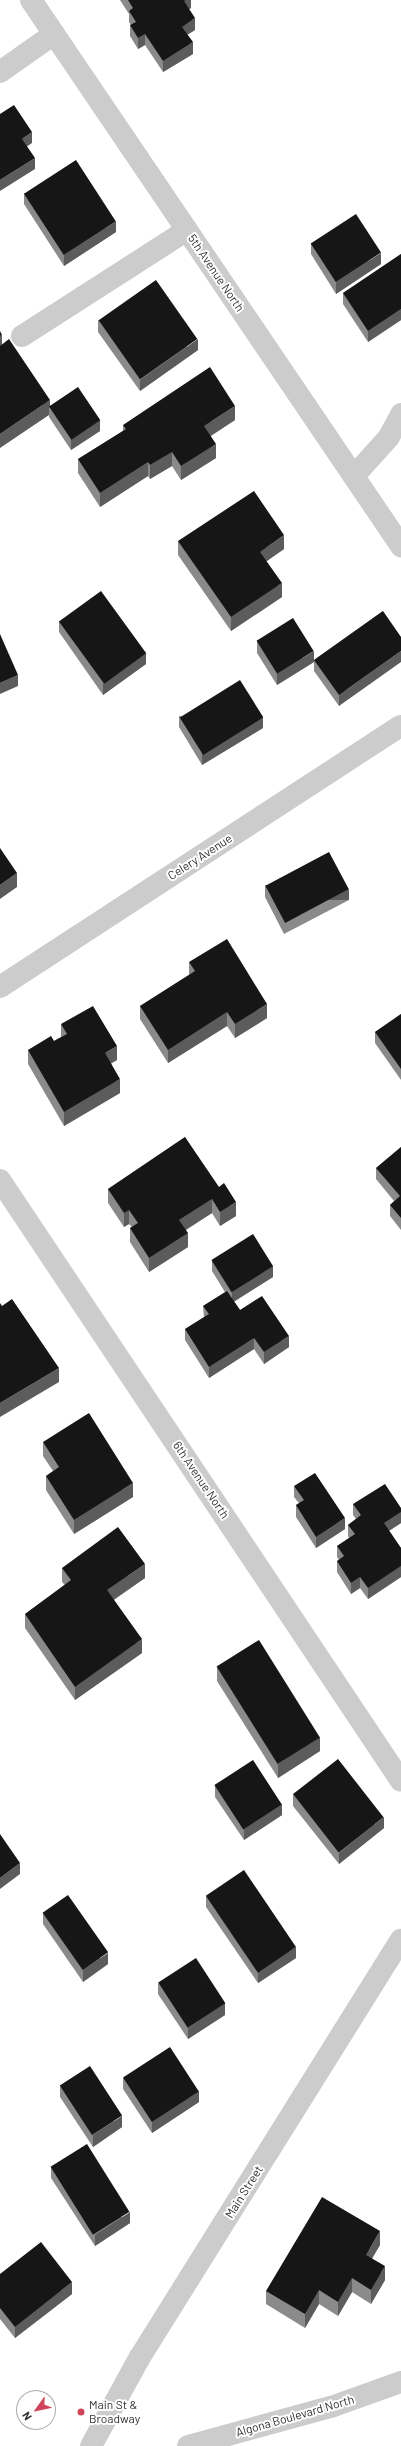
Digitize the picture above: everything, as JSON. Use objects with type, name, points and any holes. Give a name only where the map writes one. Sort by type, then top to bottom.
[{"type":"street","name":"5th Avenue North","points":[[30,0],[401,546]]},
{"type":"street","points":[[0,72],[54,34]]},
{"type":"street","points":[[22,336],[187,230]]},
{"type":"street","points":[[354,476],[389,437],[401,414]]},
{"type":"street","name":"Celery Avenue","points":[[0,987],[401,726]]},
{"type":"street","name":"6th Avenue North","points":[[0,1180],[401,1781]]},
{"type":"street","name":"Main Street","points":[[91,2446],[140,2358],[401,1940]]},
{"type":"street","name":"Algona Boulevard North","points":[[188,2446],[331,2407],[401,2382]]},
{"type":"building","points":[[128,0],[186,0],[184,1],[195,18],[182,27],[193,42],[163,61],[145,34],[138,38],[130,25],[136,22],[129,11],[133,8]]},
{"type":"building","points":[[14,105],[32,132],[22,139],[35,158],[0,180],[0,114]]},
{"type":"building","points":[[76,160],[116,221],[64,255],[24,194]]},
{"type":"building","points":[[356,214],[381,253],[336,282],[311,243]]},
{"type":"building","points":[[401,254],[401,309],[368,331],[343,293]]},
{"type":"building","points":[[156,280],[197,339],[140,379],[99,320]]},
{"type":"building","points":[[9,339],[50,400],[0,434],[0,346]]},
{"type":"building","points":[[210,367],[235,406],[204,426],[216,444],[181,466],[172,452],[150,465],[148,462],[100,493],[78,459],[126,429],[123,425]]},
{"type":"building","points":[[78,387],[100,420],[71,440],[49,407]]},
{"type":"building","points":[[254,491],[284,535],[260,552],[282,583],[231,617],[178,541]]},
{"type":"building","points":[[101,591],[146,653],[104,684],[59,622]]},
{"type":"building","points":[[383,611],[401,637],[401,651],[339,695],[314,660]]},
{"type":"building","points":[[293,618],[314,651],[277,674],[257,641]]},
{"type":"building","points":[[0,634],[18,675],[0,683]]},
{"type":"building","points":[[240,680],[263,717],[203,755],[180,718]]},
{"type":"building","points":[[0,848],[17,873],[0,885]]},
{"type":"building","points":[[329,852],[349,889],[285,923],[265,886]]},
{"type":"building","points":[[227,939],[267,1004],[235,1024],[227,1012],[168,1050],[140,1006],[195,971],[189,962]]},
{"type":"building","points":[[93,1006],[117,1046],[105,1053],[120,1079],[64,1112],[28,1050],[51,1036],[54,1041],[67,1034],[61,1024]]},
{"type":"building","points":[[401,1014],[401,1069],[375,1032]]},
{"type":"building","points":[[185,1137],[219,1187],[224,1183],[236,1202],[220,1212],[212,1199],[179,1220],[188,1233],[149,1258],[130,1228],[138,1223],[129,1210],[124,1213],[108,1189]]},
{"type":"building","points":[[401,1147],[401,1218],[390,1205],[400,1196],[376,1168]]},
{"type":"building","points":[[253,1234],[273,1266],[232,1292],[211,1260]]},
{"type":"building","points":[[227,1291],[240,1310],[262,1296],[289,1336],[264,1352],[254,1338],[209,1367],[185,1329],[209,1314],[203,1306]]},
{"type":"building","points":[[12,1299],[59,1368],[0,1403],[0,1303],[2,1306]]},
{"type":"building","points":[[89,1413],[133,1483],[74,1520],[46,1476],[59,1467],[43,1442]]},
{"type":"building","points":[[315,1473],[345,1518],[316,1537],[296,1505],[304,1500],[294,1486]]},
{"type":"building","points":[[385,1484],[401,1508],[401,1512],[384,1523],[401,1548],[401,1566],[368,1588],[360,1577],[351,1583],[337,1561],[344,1556],[337,1546],[355,1534],[348,1525],[361,1515],[353,1504]]},
{"type":"building","points":[[118,1527],[145,1564],[107,1590],[142,1639],[75,1687],[25,1614],[71,1580],[62,1568]]},
{"type":"building","points":[[259,1640],[320,1738],[278,1764],[217,1666]]},
{"type":"building","points":[[338,1759],[384,1817],[339,1852],[293,1794]]},
{"type":"building","points":[[253,1760],[282,1804],[243,1830],[214,1785]]},
{"type":"building","points":[[0,1834],[20,1863],[0,1878]]},
{"type":"building","points":[[244,1870],[296,1947],[258,1973],[206,1896]]},
{"type":"building","points":[[68,1895],[108,1952],[83,1970],[43,1913]]},
{"type":"building","points":[[196,1958],[225,2003],[188,2028],[158,1983]]},
{"type":"building","points":[[170,2047],[199,2091],[152,2122],[123,2077]]},
{"type":"building","points":[[90,2066],[122,2115],[92,2135],[60,2086]]},
{"type":"building","points":[[87,2144],[129,2212],[93,2235],[51,2167]]},
{"type":"building","points":[[322,2197],[380,2231],[366,2255],[385,2266],[371,2290],[352,2278],[338,2302],[319,2290],[305,2314],[266,2291]]},
{"type":"building","points":[[41,2242],[72,2282],[15,2327],[0,2308],[0,2274]]},
{"type":"place","name":"Main St & Broadway","points":[[81,2412]]}]
